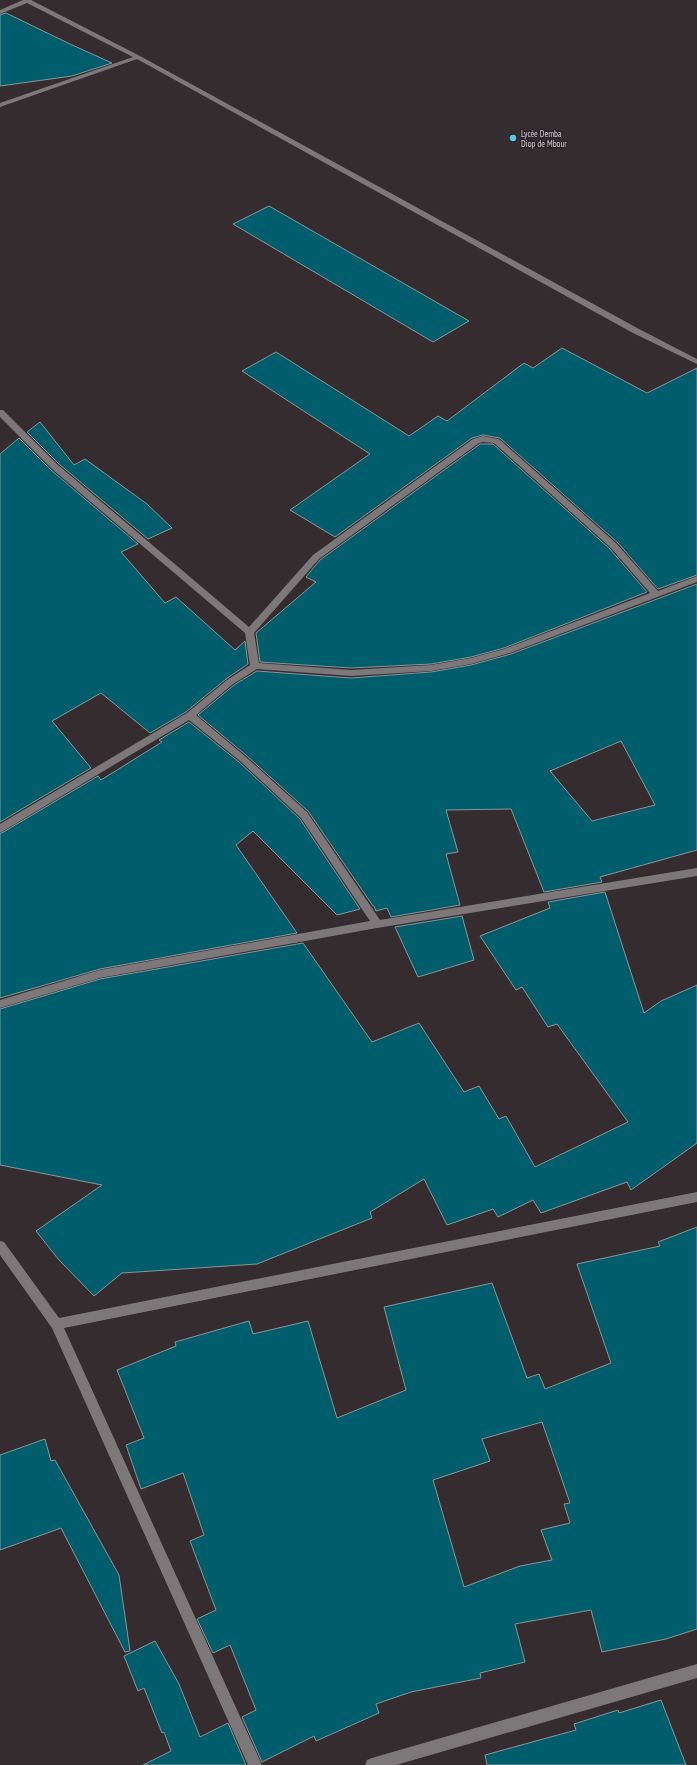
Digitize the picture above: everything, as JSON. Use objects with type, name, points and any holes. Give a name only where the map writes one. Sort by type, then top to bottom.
[{"type":"street","points":[[0,12],[27,0],[138,57],[636,331],[697,362]]},
{"type":"street","points":[[0,106],[138,57]]},
{"type":"street","points":[[0,412],[55,467],[248,632],[255,666]]},
{"type":"street","points":[[248,632],[316,557],[466,447],[483,439],[496,441],[614,546],[656,594]]},
{"type":"street","points":[[0,829],[190,715],[230,682],[255,666],[351,673],[431,668],[471,661],[507,651],[697,579]]},
{"type":"street","points":[[190,715],[243,759],[304,815],[377,924]]},
{"type":"street","points":[[0,1004],[100,974],[377,924],[697,872]]},
{"type":"street","points":[[56,1324],[697,1197]]},
{"type":"street","points":[[0,1246],[56,1324],[254,1765]]},
{"type":"street","points":[[372,1765],[697,1671]]},
{"type":"building","points":[[6,13],[112,63],[72,76],[0,86],[0,15]]},
{"type":"building","points":[[269,206],[469,321],[433,342],[233,224]]},
{"type":"building","points":[[562,348],[647,393],[697,368],[697,575],[658,589],[618,543],[500,438],[483,435],[472,438],[335,537],[290,510],[370,454],[242,371],[276,352],[409,436],[438,416],[447,421],[524,363],[533,368]]},
{"type":"building","points":[[40,422],[74,465],[85,459],[147,504],[172,528],[148,539],[59,464],[27,432]]},
{"type":"building","points":[[19,438],[51,470],[138,544],[121,552],[165,603],[176,597],[235,650],[245,641],[248,664],[226,679],[186,712],[150,733],[101,693],[52,721],[91,768],[0,822],[0,454]]},
{"type":"building","points":[[480,444],[493,444],[610,549],[647,592],[504,648],[471,657],[431,664],[351,668],[260,662],[256,633],[316,582],[306,577],[320,560]]},
{"type":"building","points":[[697,584],[697,850],[600,877],[602,882],[544,892],[511,809],[446,810],[458,852],[446,854],[460,905],[391,917],[387,908],[376,911],[308,811],[247,756],[198,715],[234,685],[257,671],[351,678],[431,672],[471,665],[511,654]],"holes":[[[621,741],[655,805],[592,821],[550,771]]]},
{"type":"building","points":[[189,722],[239,762],[300,819],[360,909],[337,915],[253,831],[236,845],[297,933],[100,969],[0,998],[0,834],[98,776],[101,780],[162,742],[159,740]]},
{"type":"building","points":[[605,892],[644,1013],[661,1001],[697,985],[697,1143],[631,1190],[627,1182],[541,1213],[533,1200],[498,1217],[493,1209],[447,1225],[424,1179],[370,1212],[372,1218],[257,1264],[122,1273],[94,1296],[59,1260],[36,1231],[102,1185],[0,1165],[0,1009],[100,979],[303,943],[372,1042],[419,1023],[464,1092],[479,1086],[499,1119],[506,1116],[535,1167],[628,1122],[557,1024],[548,1027],[522,987],[516,990],[480,936],[550,908],[548,902]]},
{"type":"building","points":[[462,916],[474,960],[418,977],[395,927]]},
{"type":"building","points":[[697,1227],[697,1629],[666,1639],[602,1652],[591,1610],[515,1624],[525,1662],[480,1673],[481,1678],[411,1692],[376,1704],[379,1713],[316,1741],[314,1736],[262,1762],[242,1717],[256,1710],[230,1645],[213,1653],[197,1619],[216,1610],[190,1541],[204,1535],[183,1473],[141,1489],[126,1445],[144,1438],[117,1370],[176,1346],[175,1342],[249,1321],[253,1334],[308,1321],[337,1418],[406,1390],[384,1307],[492,1283],[527,1378],[539,1374],[545,1389],[611,1363],[577,1264],[660,1246],[658,1242]],"holes":[[[542,1422],[570,1503],[564,1504],[570,1523],[541,1530],[552,1560],[520,1566],[464,1587],[433,1480],[490,1461],[482,1439]]]},
{"type":"building","points":[[45,1439],[51,1461],[55,1460],[119,1575],[130,1651],[125,1652],[61,1528],[0,1550],[0,1455]]},
{"type":"building","points":[[155,1641],[179,1684],[200,1737],[228,1723],[246,1765],[143,1765],[171,1751],[144,1688],[138,1691],[124,1656]]},
{"type":"building","points":[[661,1700],[686,1765],[487,1765],[485,1755],[576,1730],[574,1724],[618,1710],[619,1713]]},
{"type":"place","name":"Lycée Demba Diop de Mbour","points":[[513,138]]}]
